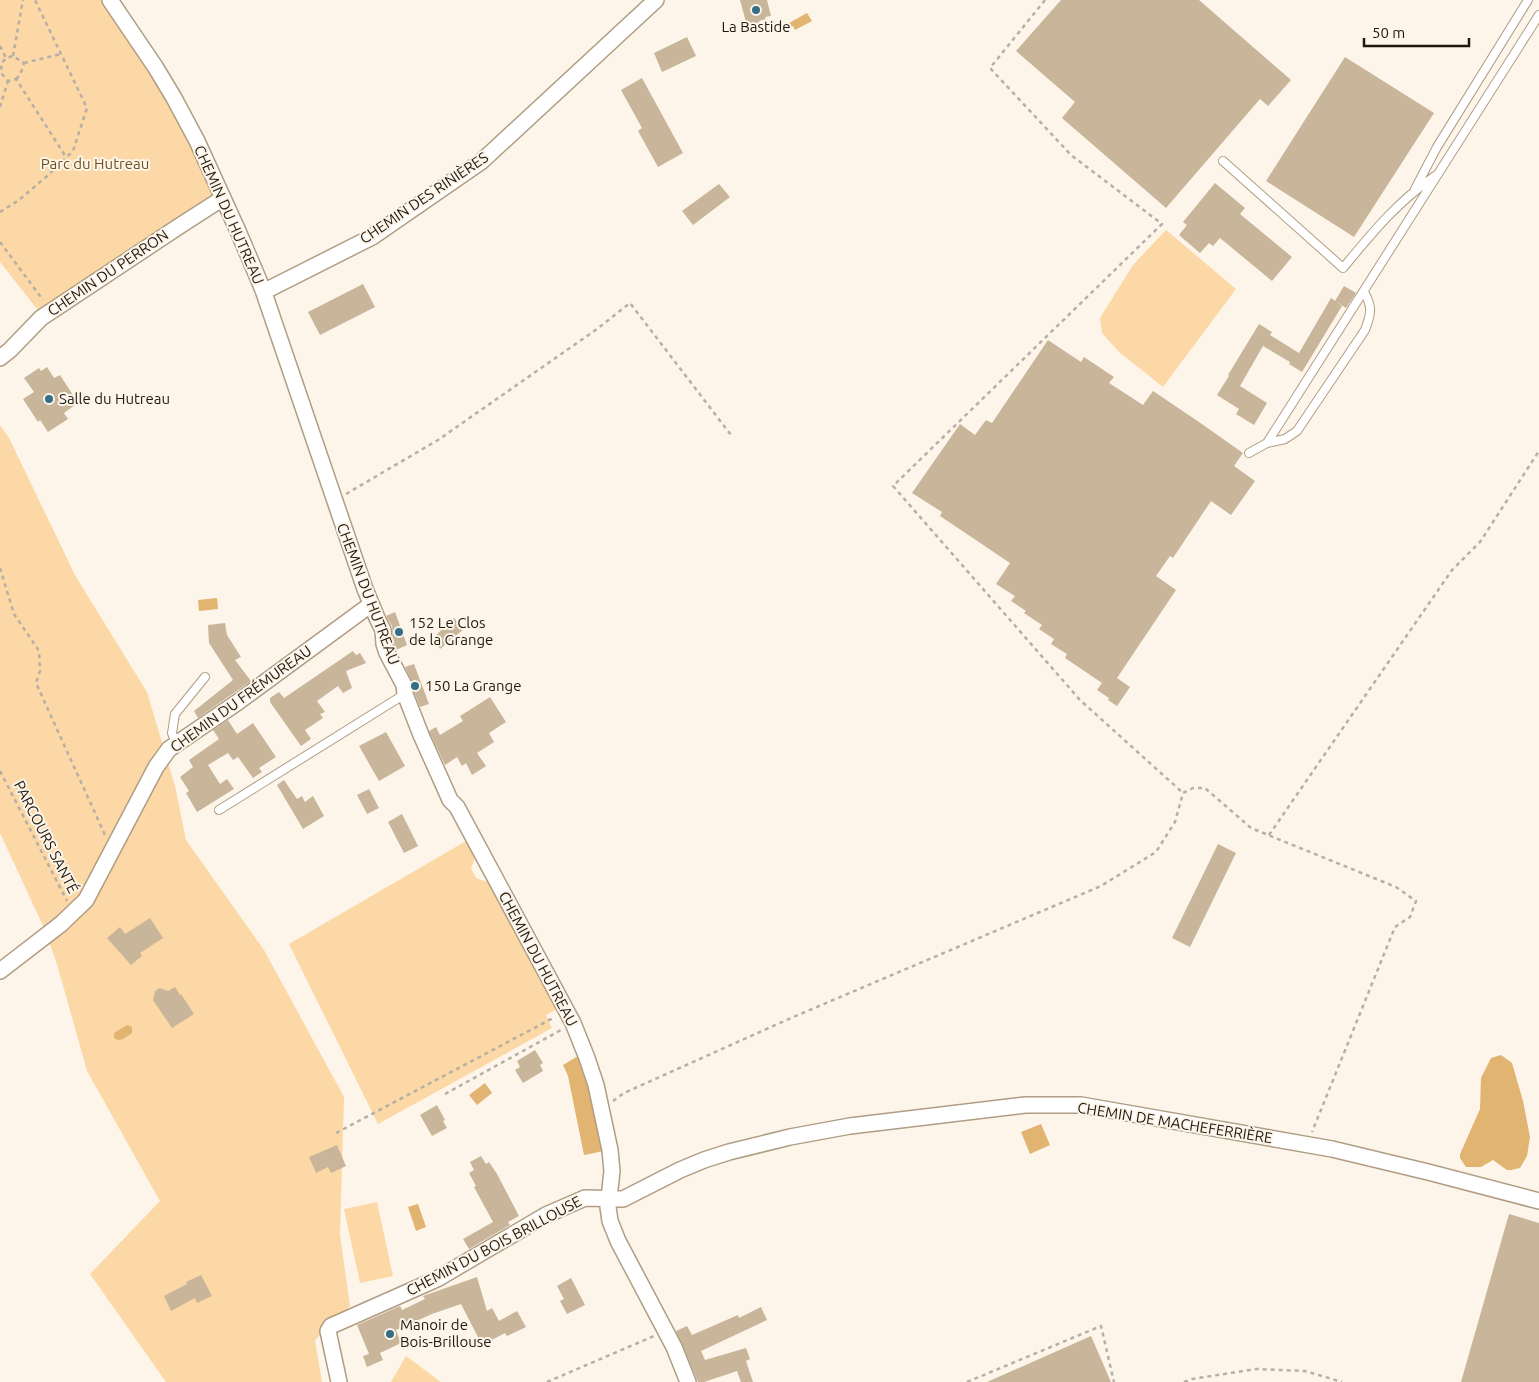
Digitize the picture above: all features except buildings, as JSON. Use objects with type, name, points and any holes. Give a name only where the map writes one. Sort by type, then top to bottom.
[{"type":"street","name":"CHEMIN DU HUTREAU","points":[[110,0],[174,98],[223,198],[263,290],[334,501],[372,606],[383,630],[387,653],[404,685],[405,694],[448,797],[457,808],[570,1017],[587,1058],[602,1109],[612,1161],[608,1214],[613,1230],[674,1347],[688,1382]]},
{"type":"street","name":"CHEMIN DES RINIÈRES","points":[[263,290],[269,289],[372,236],[482,161],[656,0]]},
{"type":"street","name":"CHEMIN DU PERRON","points":[[0,358],[41,318],[223,198]]},
{"type":"street","name":"CHEMIN DU FRÉMUREAU","points":[[0,971],[61,924],[86,900],[156,767],[169,749],[238,702],[366,608],[372,606]]},
{"type":"street","name":"CHEMIN DE MACHEFERRIÈRE","points":[[609,1198],[623,1199],[704,1160],[790,1137],[850,1126],[1025,1105],[1081,1105],[1307,1145],[1391,1162],[1539,1201]]},
{"type":"street","name":"CHEMIN DU BOIS BRILLOUSE","points":[[339,1382],[328,1331],[331,1326],[437,1279],[546,1215],[571,1203],[585,1198],[609,1198]]},
{"type":"lane","points":[[1415,190],[1437,147],[1528,0]]},
{"type":"lane","points":[[1267,443],[1539,15]]},
{"type":"lane","points":[[1223,161],[1342,268],[1387,216],[1415,190],[1439,174]]},
{"type":"lane","points":[[1249,452],[1267,443],[1285,439],[1297,431],[1365,330],[1370,314],[1370,302],[1364,292]]},
{"type":"lane","points":[[176,744],[172,732],[175,714],[205,677]]},
{"type":"lane","points":[[219,810],[405,694]]},
{"type":"path","points":[[13,56],[23,0]]},
{"type":"path","points":[[0,212],[19,200],[72,151],[87,108],[35,0]]},
{"type":"path","points":[[1045,0],[990,68],[1071,155],[1162,224],[893,486],[1080,700],[1184,793]]},
{"type":"path","points":[[0,46],[6,58]]},
{"type":"path","points":[[8,81],[1,74],[1,64],[6,58],[13,56],[24,63],[61,54]]},
{"type":"path","points":[[8,81],[16,79],[20,75],[24,63]]},
{"type":"path","points":[[16,79],[66,157]]},
{"type":"path","points":[[0,107],[8,81]]},
{"type":"path","points":[[0,242],[52,311]]},
{"type":"path","points":[[334,501],[438,440],[597,329],[630,303],[731,435]]},
{"type":"path","points":[[1269,835],[1452,570],[1480,542],[1539,451]]},
{"type":"path","points":[[0,568],[14,614],[39,651],[40,670],[36,683],[112,850]]},
{"type":"path","name":"PARCOURS SANTÉ","points":[[0,771],[73,913]]},
{"type":"path","points":[[602,1109],[624,1093],[791,1018],[1101,886],[1156,852],[1175,822],[1184,793],[1193,788],[1205,788],[1251,828],[1396,887],[1416,902],[1410,917],[1395,926],[1307,1145]]},
{"type":"path","points":[[445,1094],[570,1017]]},
{"type":"path","points":[[336,1133],[570,1017]]},
{"type":"path","points":[[967,1382],[1101,1326],[1114,1382]]},
{"type":"path","points":[[548,1382],[655,1336]]},
{"type":"path","points":[[1184,1382],[1192,1379],[1256,1369],[1304,1371],[1342,1382]]},
{"type":"green space","name":"Parc du Hutreau","points":[[0,0],[101,0],[162,92],[186,133],[218,197],[41,314],[0,262]]},
{"type":"green space","points":[[1166,230],[1236,289],[1163,387],[1119,352],[1102,333],[1100,318],[1133,265]]},
{"type":"green space","points":[[0,425],[9,438],[76,577],[147,692],[175,786],[186,840],[264,950],[344,1097],[340,1235],[350,1306],[315,1340],[322,1382],[166,1382],[90,1274],[160,1201],[87,1071],[57,964],[44,928],[0,833]]},
{"type":"green space","points":[[466,841],[476,856],[471,868],[476,878],[490,883],[557,1009],[546,1015],[552,1028],[378,1124],[289,944]]},
{"type":"green space","points":[[377,1202],[393,1276],[360,1283],[344,1209]]},
{"type":"green space","points":[[406,1356],[441,1382],[391,1382]]},
{"type":"shaded area","points":[[807,13],[812,21],[795,30],[793,26],[791,27],[789,23]]},
{"type":"shaded area","points":[[217,598],[218,609],[199,611],[198,600]]},
{"type":"shaded area","points":[[127,1025],[132,1027],[132,1033],[121,1040],[114,1038],[114,1033]]},
{"type":"shaded area","points":[[1501,1055],[1512,1063],[1523,1101],[1530,1137],[1527,1156],[1520,1168],[1511,1170],[1507,1170],[1493,1160],[1481,1167],[1466,1167],[1460,1158],[1460,1154],[1480,1109],[1481,1078],[1491,1058]]},
{"type":"shaded area","points":[[578,1056],[591,1086],[604,1151],[584,1155],[568,1076],[563,1065]]},
{"type":"shaded area","points":[[485,1083],[492,1093],[477,1105],[469,1095]]},
{"type":"shaded area","points":[[1041,1124],[1050,1145],[1030,1154],[1021,1132]]},
{"type":"shaded area","points":[[418,1204],[426,1227],[416,1231],[408,1207]]},
{"type":"place","name":"La Bastide","points":[[756,10]]},
{"type":"place","name":"Salle du Hutreau","points":[[49,399]]},
{"type":"place","name":"152 Le Clos de la Grange","points":[[399,632]]},
{"type":"place","name":"150 La Grange","points":[[415,686]]},
{"type":"place","name":"Manoir de Bois-Brillouse","points":[[390,1334]]}]
